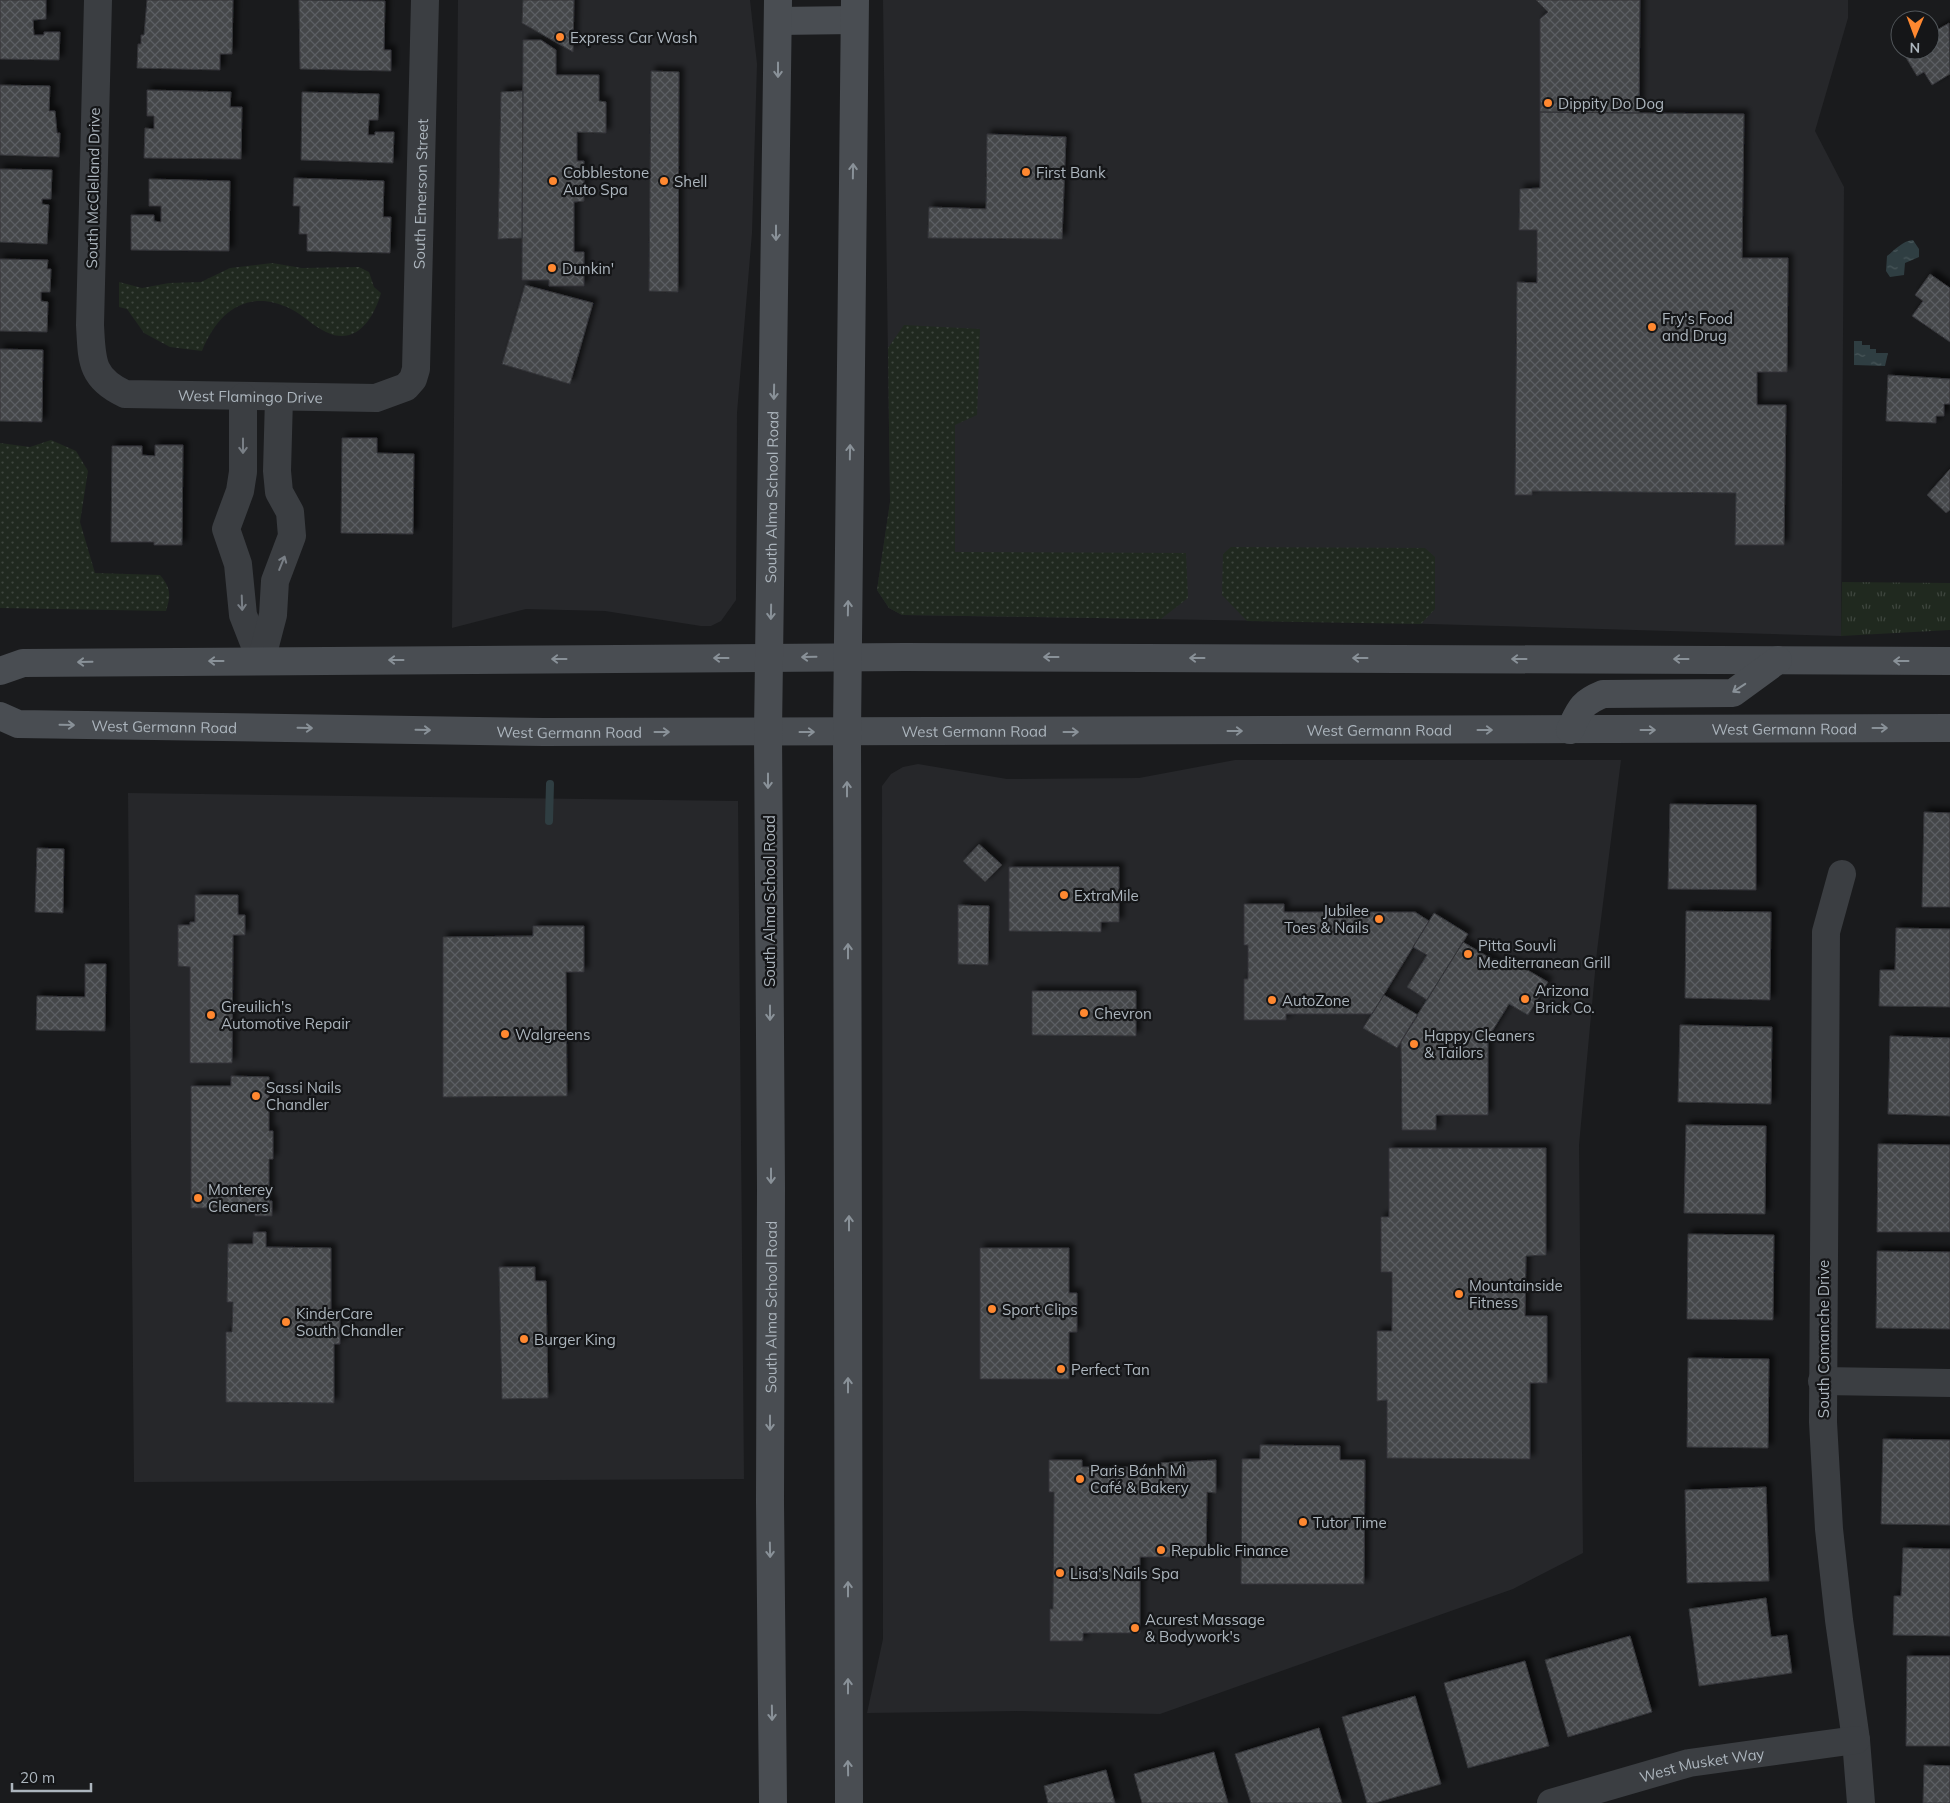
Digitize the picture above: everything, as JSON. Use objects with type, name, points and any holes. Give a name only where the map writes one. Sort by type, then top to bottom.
[{"type":"main road","points":[[778,11],[855,10],[847,657],[849,1803]]},
{"type":"main road","name":"South Alma School Road","points":[[773,1803],[770,1502],[771,1188],[768,732],[778,11]]},
{"type":"main road","points":[[0,671],[23,663],[847,657],[1950,661]]},
{"type":"main road","points":[[1570,730],[1579,711],[1588,700],[1603,694],[1733,693],[1778,660]]},
{"type":"main road","name":"West Germann Road","points":[[0,716],[18,724],[544,732],[1950,728]]},
{"type":"street","name":"South McClelland Drive","points":[[98,0],[90,325],[92,359],[98,375]]},
{"type":"street","name":"South Emerson Street","points":[[406,387],[413,378],[416,369],[425,0]]},
{"type":"street","name":"West Flamingo Drive","points":[[98,375],[109,387],[125,394],[279,398],[376,398],[406,387]]},
{"type":"street","points":[[243,397],[243,472],[240,492],[226,529],[238,564],[243,615],[261,661]]},
{"type":"street","points":[[261,661],[273,615],[275,581],[292,536],[290,512],[279,492],[277,471],[279,398]]},
{"type":"street","points":[[240,492],[279,492]]},
{"type":"street","name":"South Comanche Drive","points":[[1842,874],[1826,932],[1822,1381],[1829,1529],[1839,1620],[1856,1740],[1861,1803]]},
{"type":"street","points":[[1822,1381],[1950,1383]]},
{"type":"street","name":"West Musket Way","points":[[1551,1803],[1689,1763],[1856,1740]]},
{"type":"shaded area","points":[[458,0],[750,0],[757,64],[752,233],[737,413],[736,600],[721,621],[711,626],[605,611],[526,609],[452,628]]},
{"type":"shaded area","points":[[883,0],[1848,0],[1848,18],[1815,131],[1844,187],[1841,636],[1394,623],[902,615],[889,608],[877,590],[890,502]]},
{"type":"shaded area","points":[[1235,760],[1621,760],[1597,951],[1579,1145],[1583,1553],[1513,1589],[1160,1714],[1020,1711],[867,1713],[883,1639],[882,786],[891,774],[903,767],[918,764],[1007,779],[1139,778]]},
{"type":"shaded area","points":[[128,793],[738,801],[744,1479],[134,1482]]},
{"type":"green space","points":[[272,263],[302,268],[359,267],[369,272],[374,287],[381,293],[374,312],[362,328],[355,333],[337,336],[317,327],[295,311],[275,303],[261,301],[248,303],[236,307],[226,315],[209,337],[202,351],[170,347],[144,333],[127,309],[119,307],[119,282],[142,288],[169,283],[201,282],[230,268]]},
{"type":"green space","points":[[904,325],[980,329],[977,415],[955,425],[955,552],[1186,553],[1188,598],[1161,619],[902,615],[889,608],[877,590],[890,502],[888,348]]},
{"type":"green space","points":[[51,440],[76,451],[88,471],[80,522],[95,573],[160,575],[169,592],[166,611],[0,608],[0,443],[30,447]]},
{"type":"green space","points":[[1231,547],[1425,548],[1435,557],[1435,609],[1421,624],[1247,621],[1222,595],[1223,554]]},
{"type":"green space","points":[[1842,582],[1950,583],[1950,630],[1841,636]]},
{"type":"water","points":[[1913,240],[1919,249],[1919,257],[1905,263],[1904,275],[1890,277],[1886,271],[1887,256],[1902,244]]},
{"type":"water","points":[[1854,341],[1862,341],[1862,345],[1870,345],[1870,349],[1876,349],[1876,353],[1888,353],[1885,366],[1854,365]]},
{"type":"building","points":[[0,0],[46,0],[46,19],[33,20],[34,35],[44,35],[44,32],[60,32],[59,60],[0,59]]},
{"type":"building","points":[[147,0],[233,0],[232,54],[220,54],[220,70],[137,68],[138,44],[141,44],[141,35],[144,35]]},
{"type":"building","points":[[299,0],[385,1],[384,50],[391,50],[391,71],[300,69]]},
{"type":"building","name":"Express Car Wash","points":[[523,0],[574,0],[573,52],[522,23]]},
{"type":"building","points":[[1536,0],[1640,0],[1639,113],[1540,112],[1540,19],[1548,12]]},
{"type":"building","points":[[1949,23],[1950,74],[1932,85],[1924,72],[1917,76],[1907,60],[1940,60],[1940,28]]},
{"type":"building","name":"Cobblestone Auto Spa","points":[[523,40],[541,40],[556,50],[556,75],[599,75],[599,101],[606,102],[606,133],[577,132],[577,161],[584,161],[584,201],[574,202],[574,252],[584,252],[584,286],[549,286],[549,280],[522,280]]},
{"type":"building","name":"Shell","points":[[651,71],[679,72],[678,292],[649,291]]},
{"type":"building","points":[[0,85],[50,86],[49,111],[55,111],[57,133],[60,133],[59,157],[0,155]]},
{"type":"building","points":[[147,90],[231,92],[230,107],[242,107],[241,159],[144,158],[145,128],[154,129],[154,116],[147,116]]},
{"type":"building","points":[[523,91],[522,238],[498,239],[501,92]]},
{"type":"building","points":[[302,92],[379,94],[378,120],[369,120],[368,135],[375,135],[375,132],[394,132],[393,163],[301,160]]},
{"type":"building","name":"Fry's Food and Drug","points":[[1540,112],[1744,114],[1742,258],[1788,258],[1787,372],[1757,372],[1757,405],[1786,405],[1784,545],[1735,545],[1736,493],[1532,491],[1532,495],[1515,495],[1517,282],[1537,283],[1537,230],[1519,230],[1520,189],[1540,188]]},
{"type":"building","name":"First Bank","points":[[987,134],[1066,137],[1062,239],[928,238],[929,207],[986,209]]},
{"type":"building","points":[[0,169],[52,170],[51,199],[42,199],[42,204],[49,205],[47,244],[0,242]]},
{"type":"building","points":[[294,178],[384,181],[383,217],[391,217],[390,253],[307,251],[307,234],[299,234],[300,206],[293,206]]},
{"type":"building","points":[[149,179],[230,181],[229,251],[131,250],[131,215],[154,215],[154,221],[161,222],[161,206],[149,206]]},
{"type":"building","points":[[0,259],[48,260],[47,269],[51,269],[50,292],[41,292],[41,301],[48,302],[47,332],[0,331]]},
{"type":"building","points":[[1930,274],[1950,288],[1950,342],[1912,316],[1923,301],[1915,295]]},
{"type":"building","points":[[525,285],[593,303],[570,384],[502,364]]},
{"type":"building","points":[[0,349],[43,350],[42,422],[0,421]]},
{"type":"building","points":[[1888,375],[1950,379],[1950,404],[1944,404],[1944,416],[1936,416],[1936,423],[1886,421]]},
{"type":"building","points":[[342,438],[377,438],[377,453],[414,454],[413,534],[341,533]]},
{"type":"building","points":[[155,445],[183,445],[182,545],[154,545],[154,542],[111,542],[112,446],[142,446],[142,455],[155,456]]},
{"type":"building","points":[[1950,469],[1950,510],[1946,513],[1927,495]]},
{"type":"building","points":[[1670,804],[1756,805],[1756,890],[1668,889]]},
{"type":"building","points":[[1924,812],[1950,813],[1950,907],[1922,907]]},
{"type":"building","points":[[979,844],[1002,865],[985,882],[963,861]]},
{"type":"building","points":[[37,848],[64,849],[63,913],[35,912]]},
{"type":"building","name":"ExtraMile","points":[[1009,867],[1119,867],[1119,922],[1101,922],[1101,932],[1009,931]]},
{"type":"building","name":"Greuilich's Automotive Repair","points":[[195,895],[238,895],[238,915],[245,915],[245,935],[233,935],[232,1063],[190,1063],[190,967],[178,966],[178,925],[190,925],[190,922],[195,922]]},
{"type":"building","points":[[1244,904],[1284,904],[1284,912],[1415,912],[1429,921],[1372,1014],[1286,1014],[1286,1020],[1244,1020],[1244,979],[1248,979],[1248,945],[1244,945]]},
{"type":"building","points":[[958,905],[989,906],[988,965],[958,964]]},
{"type":"building","points":[[1686,911],[1771,912],[1770,1000],[1685,998]]},
{"type":"building","points":[[1434,913],[1468,934],[1427,1000],[1407,987],[1427,955],[1413,947]]},
{"type":"building","name":"Walgreens","points":[[533,926],[584,926],[584,972],[566,972],[567,1096],[443,1097],[443,937],[533,936]]},
{"type":"building","points":[[1896,928],[1950,929],[1950,1007],[1879,1006],[1880,970],[1895,970]]},
{"type":"building","points":[[1463,942],[1507,968],[1512,961],[1548,982],[1528,1015],[1509,1004],[1488,1038],[1488,1115],[1436,1115],[1436,1130],[1402,1130],[1401,1041]]},
{"type":"building","points":[[85,964],[106,964],[105,1031],[36,1030],[37,996],[85,997]]},
{"type":"building","name":"Chevron","points":[[1032,991],[1136,991],[1136,1036],[1032,1035]]},
{"type":"building","points":[[1384,995],[1418,1015],[1397,1048],[1363,1028]]},
{"type":"building","points":[[1680,1025],[1772,1027],[1771,1104],[1678,1102]]},
{"type":"building","points":[[1890,1036],[1950,1038],[1950,1116],[1888,1114]]},
{"type":"building","points":[[231,1076],[269,1077],[269,1131],[273,1131],[273,1159],[269,1159],[269,1201],[272,1201],[272,1216],[255,1216],[255,1208],[191,1208],[191,1086],[231,1086]]},
{"type":"building","points":[[1686,1125],[1766,1126],[1765,1214],[1684,1213]]},
{"type":"building","points":[[1878,1144],[1950,1145],[1950,1232],[1877,1232]]},
{"type":"building","name":"Mountainside Fitness","points":[[1389,1148],[1546,1148],[1546,1255],[1526,1256],[1525,1316],[1547,1316],[1547,1383],[1530,1383],[1530,1459],[1387,1458],[1387,1400],[1377,1401],[1377,1331],[1392,1331],[1392,1272],[1381,1272],[1381,1217],[1389,1217]]},
{"type":"building","name":"KinderCare South Chandler","points":[[253,1232],[266,1232],[266,1247],[331,1248],[331,1312],[340,1312],[340,1344],[334,1344],[334,1403],[226,1402],[226,1332],[232,1332],[233,1302],[227,1302],[228,1244],[253,1244]]},
{"type":"building","points":[[1688,1234],[1774,1235],[1773,1320],[1687,1319]]},
{"type":"building","points":[[980,1248],[1069,1248],[1069,1293],[1077,1293],[1077,1332],[1069,1332],[1069,1379],[980,1379]]},
{"type":"building","points":[[1877,1251],[1950,1252],[1950,1329],[1876,1328]]},
{"type":"building","name":"Burger King","points":[[499,1267],[535,1267],[535,1281],[546,1281],[548,1398],[502,1399]]},
{"type":"building","points":[[1688,1358],[1769,1359],[1768,1448],[1687,1447]]},
{"type":"building","points":[[1883,1439],[1950,1440],[1950,1525],[1881,1524]]},
{"type":"building","name":"Tutor Time","points":[[1260,1445],[1340,1446],[1340,1460],[1365,1460],[1364,1584],[1241,1584],[1242,1459],[1260,1459]]},
{"type":"building","points":[[1049,1460],[1082,1460],[1082,1467],[1158,1467],[1158,1463],[1216,1460],[1216,1493],[1207,1492],[1206,1557],[1140,1557],[1140,1633],[1083,1633],[1083,1641],[1050,1641],[1050,1609],[1053,1609],[1054,1492],[1049,1492]]},
{"type":"building","points":[[1766,1487],[1769,1581],[1687,1583],[1685,1490]]},
{"type":"building","points":[[1903,1548],[1950,1549],[1950,1636],[1893,1635],[1894,1596],[1901,1596]]},
{"type":"building","points":[[1766,1598],[1771,1637],[1787,1635],[1792,1673],[1699,1686],[1689,1609]]},
{"type":"building","points":[[1630,1636],[1652,1712],[1568,1737],[1545,1660]]},
{"type":"building","points":[[1907,1656],[1950,1656],[1950,1746],[1906,1746]]},
{"type":"building","points":[[1525,1661],[1549,1746],[1468,1768],[1444,1683]]},
{"type":"building","points":[[1415,1696],[1441,1784],[1375,1803],[1367,1803],[1342,1717]]},
{"type":"building","points":[[1319,1728],[1342,1803],[1251,1803],[1235,1754]]},
{"type":"building","points":[[1214,1752],[1228,1803],[1142,1803],[1134,1774]]},
{"type":"building","points":[[1924,1765],[1950,1766],[1950,1803],[1923,1803]]},
{"type":"building","points":[[1106,1770],[1115,1803],[1048,1803],[1044,1786]]},
{"type":"waterway","points":[[549,821],[550,784]]},
{"type":"place","name":"Express Car Wash","points":[[560,37]]},
{"type":"place","name":"Dippity Do Dog","points":[[1548,103]]},
{"type":"place","name":"First Bank","points":[[1026,172]]},
{"type":"place","name":"Cobblestone Auto Spa","points":[[553,181]]},
{"type":"place","name":"Shell","points":[[664,181]]},
{"type":"place","name":"Dunkin'","points":[[552,268]]},
{"type":"place","name":"Fry's Food and Drug","points":[[1652,327]]},
{"type":"place","name":"ExtraMile","points":[[1064,895]]},
{"type":"place","name":"Jubilee Toes & Nails","points":[[1379,919]]},
{"type":"place","name":"Pitta Souvli Mediterranean Grill","points":[[1468,954]]},
{"type":"place","name":"Arizona Brick Co.","points":[[1525,999]]},
{"type":"place","name":"AutoZone","points":[[1272,1000]]},
{"type":"place","name":"Chevron","points":[[1084,1013]]},
{"type":"place","name":"Greuilich's Automotive Repair","points":[[211,1015]]},
{"type":"place","name":"Walgreens","points":[[505,1034]]},
{"type":"place","name":"Happy Cleaners & Tailors","points":[[1414,1044]]},
{"type":"place","name":"Sassi Nails Chandler","points":[[256,1096]]},
{"type":"place","name":"Monterey Cleaners","points":[[198,1198]]},
{"type":"place","name":"Mountainside Fitness","points":[[1459,1294]]},
{"type":"place","name":"Sport Clips","points":[[992,1309]]},
{"type":"place","name":"KinderCare South Chandler","points":[[286,1322]]},
{"type":"place","name":"Burger King","points":[[524,1339]]},
{"type":"place","name":"Perfect Tan","points":[[1061,1369]]},
{"type":"place","name":"Paris Bánh Mì Café & Bakery","points":[[1080,1479]]},
{"type":"place","name":"Tutor Time","points":[[1303,1522]]},
{"type":"place","name":"Republic Finance","points":[[1161,1550]]},
{"type":"place","name":"Lisa's Nails Spa","points":[[1060,1573]]},
{"type":"place","name":"Acurest Massage & Bodywork's","points":[[1135,1628]]}]
